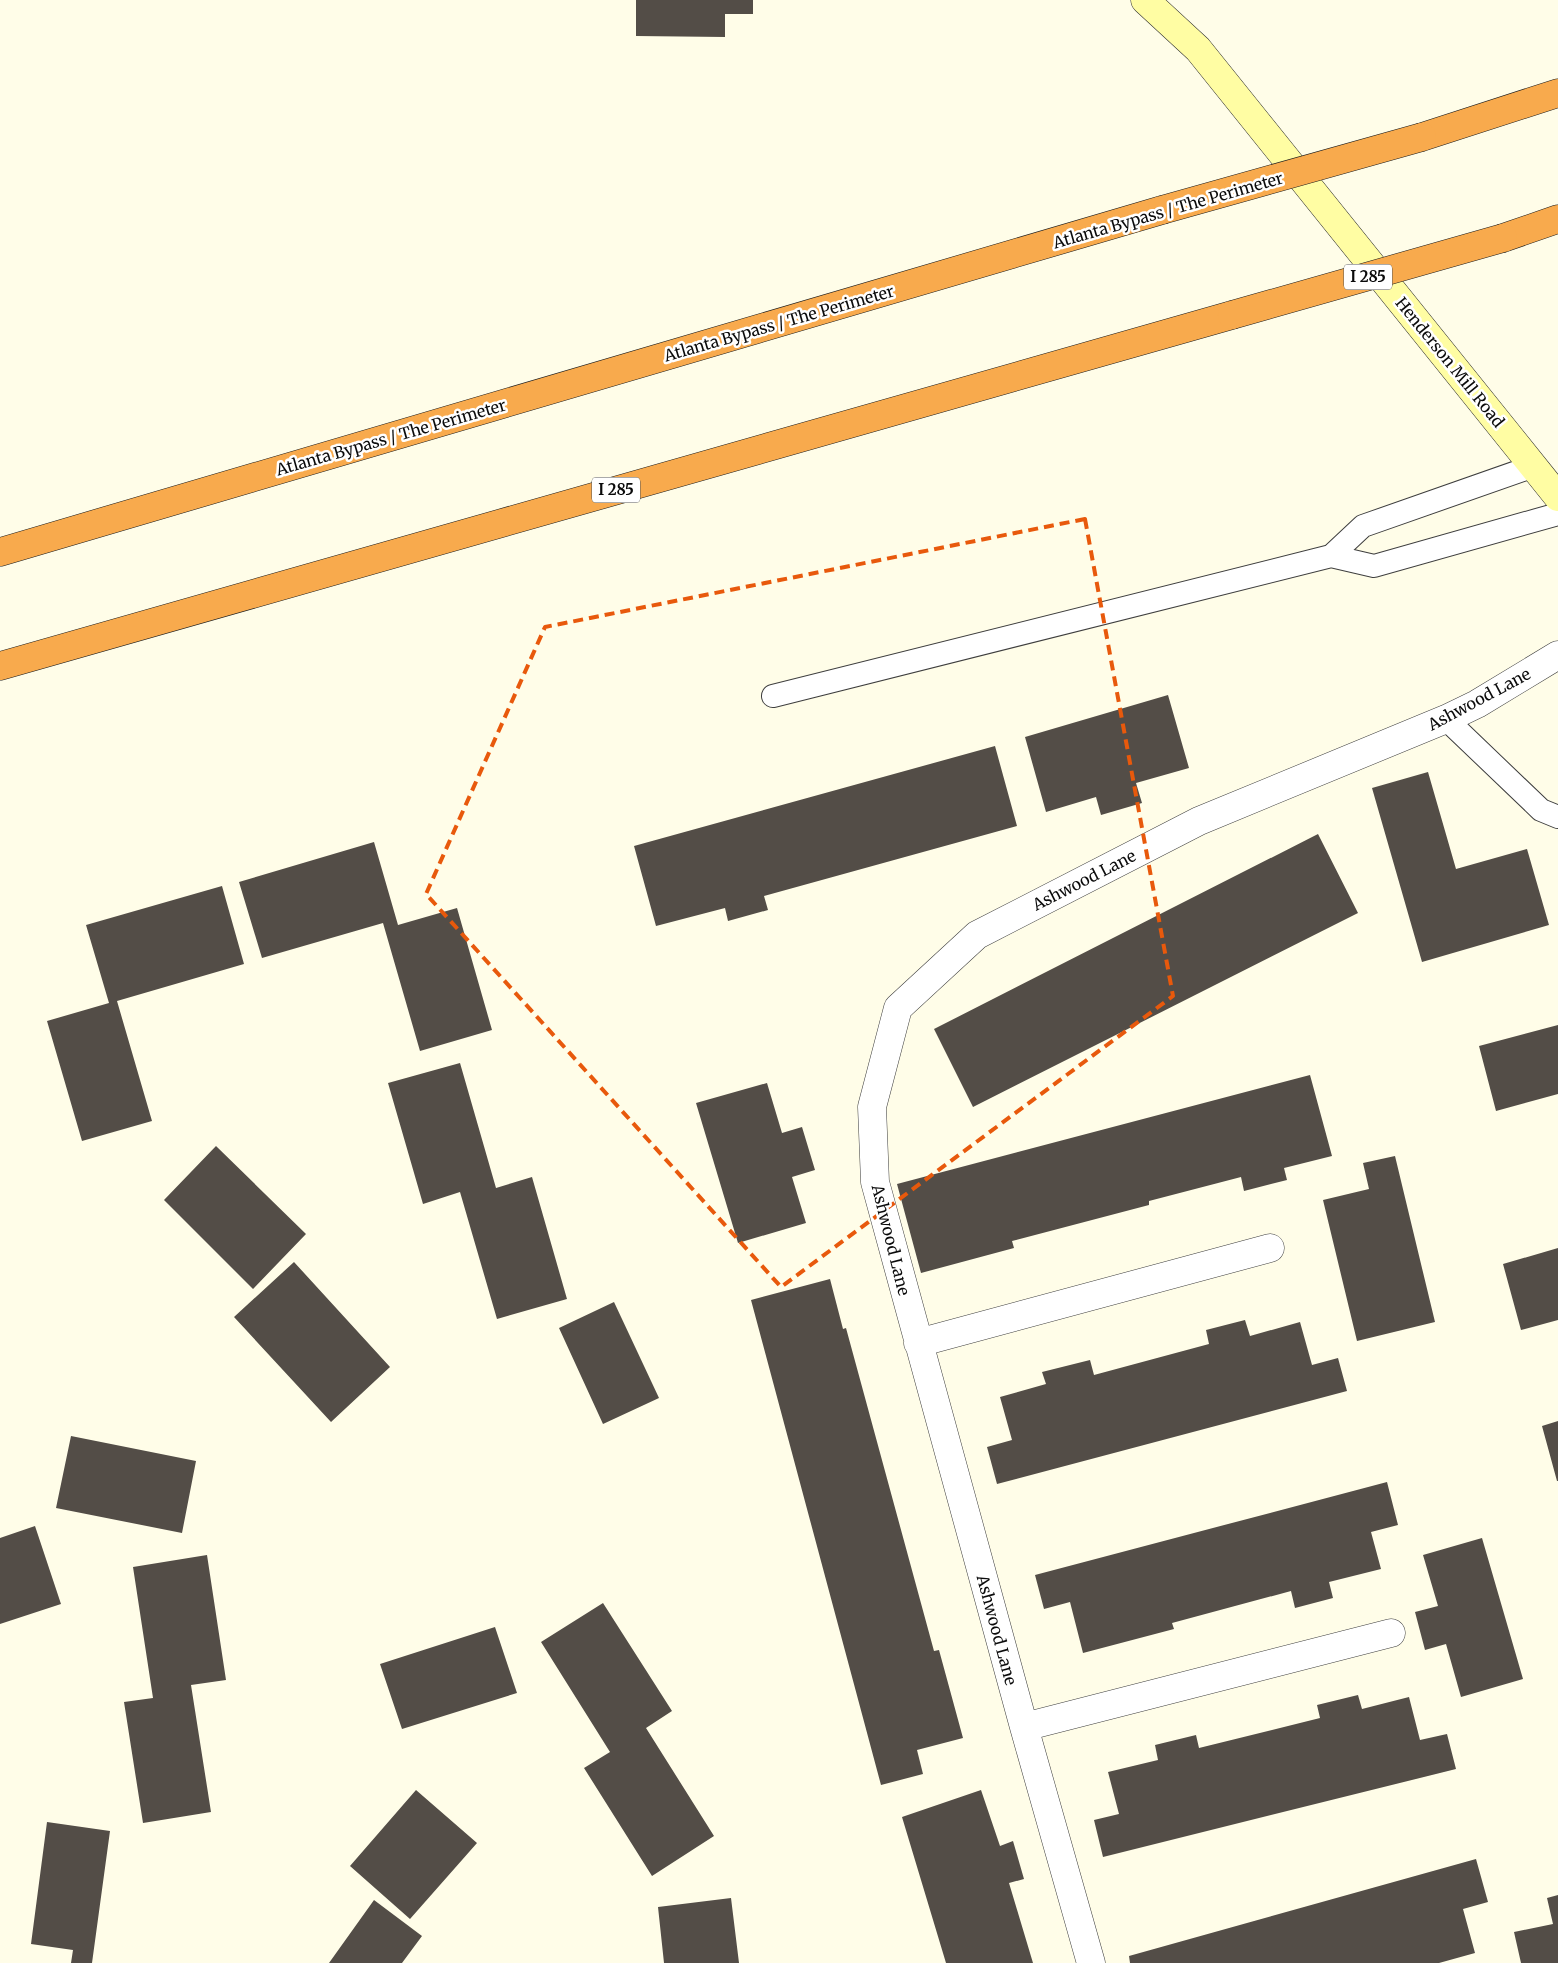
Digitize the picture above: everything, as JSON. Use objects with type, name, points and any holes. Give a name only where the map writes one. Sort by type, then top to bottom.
[{"type":"highway","name":"Atlanta Bypass / The Perimeter","points":[[0,552],[1162,210],[1422,138],[1558,91]]},
{"type":"highway","name":"I 285","points":[[0,666],[1503,238],[1558,219]]},
{"type":"highway","points":[[1503,238],[1558,230]]},
{"type":"street","name":"Henderson Mill Road","points":[[1145,0],[1198,49],[1558,497]]},
{"type":"street","name":"Ashwood Lane","points":[[1091,1963],[1024,1727],[875,1182],[872,1107],[898,1008],[977,934],[1199,821],[1446,719],[1477,704],[1558,655]]},
{"type":"street","points":[[918,1343],[1270,1248]]},
{"type":"street","points":[[1024,1727],[1392,1633]]},
{"type":"lane","points":[[1331,556],[1363,526],[1534,466]]},
{"type":"lane","points":[[773,696],[1331,556],[1374,566],[1558,514]]},
{"type":"lane","points":[[1446,719],[1541,810],[1558,817]]},
{"type":"highlighted area","points":[[1085,519],[1173,996],[781,1287],[426,894],[545,627]]},
{"type":"building","points":[[636,0],[753,0],[753,14],[725,14],[725,37],[636,36]]},
{"type":"building","points":[[1168,695],[1189,768],[1136,783],[1142,803],[1101,815],[1096,797],[1046,812],[1025,737]]},
{"type":"building","points":[[995,746],[1017,826],[764,896],[768,910],[728,921],[725,908],[656,926],[634,846]]},
{"type":"building","points":[[1428,772],[1456,869],[1527,849],[1549,925],[1422,962],[1372,788]]},
{"type":"building","points":[[1318,834],[1358,913],[973,1107],[934,1029]]},
{"type":"building","points":[[374,842],[398,925],[457,908],[492,1030],[420,1051],[383,923],[262,958],[239,882]]},
{"type":"building","points":[[222,886],[244,964],[117,1001],[152,1121],[82,1141],[47,1021],[109,1003],[86,925]]},
{"type":"building","points":[[1558,1025],[1558,1094],[1496,1111],[1479,1046]]},
{"type":"building","points":[[460,1063],[496,1188],[532,1177],[567,1299],[497,1319],[460,1192],[423,1204],[388,1083]]},
{"type":"building","points":[[1310,1075],[1332,1156],[1284,1168],[1287,1180],[1244,1191],[1241,1177],[1149,1201],[1149,1205],[1012,1241],[1014,1248],[921,1273],[897,1184]]},
{"type":"building","points":[[767,1083],[782,1133],[802,1127],[815,1170],[792,1177],[806,1223],[738,1243],[696,1103]]},
{"type":"building","points":[[216,1146],[306,1234],[253,1289],[164,1200]]},
{"type":"building","points":[[1395,1156],[1435,1322],[1357,1341],[1323,1200],[1369,1189],[1363,1163]]},
{"type":"building","points":[[1558,1248],[1558,1320],[1521,1330],[1503,1264]]},
{"type":"building","points":[[294,1262],[390,1367],[331,1422],[234,1317]]},
{"type":"building","points":[[830,1279],[843,1329],[846,1328],[934,1651],[939,1650],[963,1738],[917,1750],[923,1774],[881,1785],[751,1300]]},
{"type":"building","points":[[614,1302],[659,1398],[603,1424],[559,1328]]},
{"type":"building","points":[[1245,1320],[1250,1336],[1300,1322],[1312,1365],[1338,1358],[1347,1391],[997,1484],[987,1447],[1012,1440],[1000,1397],[1046,1384],[1042,1372],[1090,1360],[1094,1375],[1209,1344],[1206,1330]]},
{"type":"building","points":[[1558,1421],[1558,1481],[1557,1481],[1542,1426]]},
{"type":"building","points":[[71,1436],[196,1461],[182,1533],[56,1508]]},
{"type":"building","points":[[1387,1482],[1398,1525],[1371,1532],[1381,1569],[1329,1582],[1333,1598],[1295,1608],[1291,1591],[1172,1623],[1174,1629],[1083,1653],[1070,1602],[1044,1609],[1035,1575]]},
{"type":"building","points":[[35,1526],[61,1604],[0,1624],[0,1538]]},
{"type":"building","points":[[1482,1538],[1523,1679],[1461,1697],[1446,1644],[1425,1650],[1415,1612],[1438,1606],[1423,1555]]},
{"type":"building","points":[[207,1555],[226,1680],[191,1685],[211,1812],[143,1823],[124,1702],[153,1698],[133,1567]]},
{"type":"building","points":[[603,1603],[672,1711],[646,1728],[714,1836],[652,1876],[584,1768],[610,1752],[541,1642]]},
{"type":"building","points":[[495,1627],[517,1693],[402,1729],[380,1664]]},
{"type":"building","points":[[1358,1695],[1362,1709],[1409,1697],[1420,1740],[1447,1734],[1456,1769],[1103,1857],[1094,1820],[1119,1814],[1108,1772],[1158,1760],[1155,1745],[1196,1735],[1199,1748],[1320,1718],[1317,1705]]},
{"type":"building","points":[[416,1790],[477,1843],[410,1919],[350,1866]]},
{"type":"building","points":[[981,1790],[1000,1846],[1013,1841],[1024,1879],[1009,1883],[1033,1963],[946,1963],[902,1817]]},
{"type":"building","points":[[47,1822],[110,1831],[92,1963],[71,1963],[73,1950],[31,1944]]},
{"type":"building","points":[[1476,1859],[1488,1902],[1463,1909],[1475,1953],[1439,1963],[1130,1963],[1129,1956]]},
{"type":"building","points":[[1558,1895],[1558,1963],[1521,1963],[1514,1932],[1553,1924],[1547,1898]]},
{"type":"building","points":[[731,1898],[739,1963],[664,1963],[658,1907]]},
{"type":"building","points":[[374,1900],[422,1936],[402,1963],[329,1963]]}]
